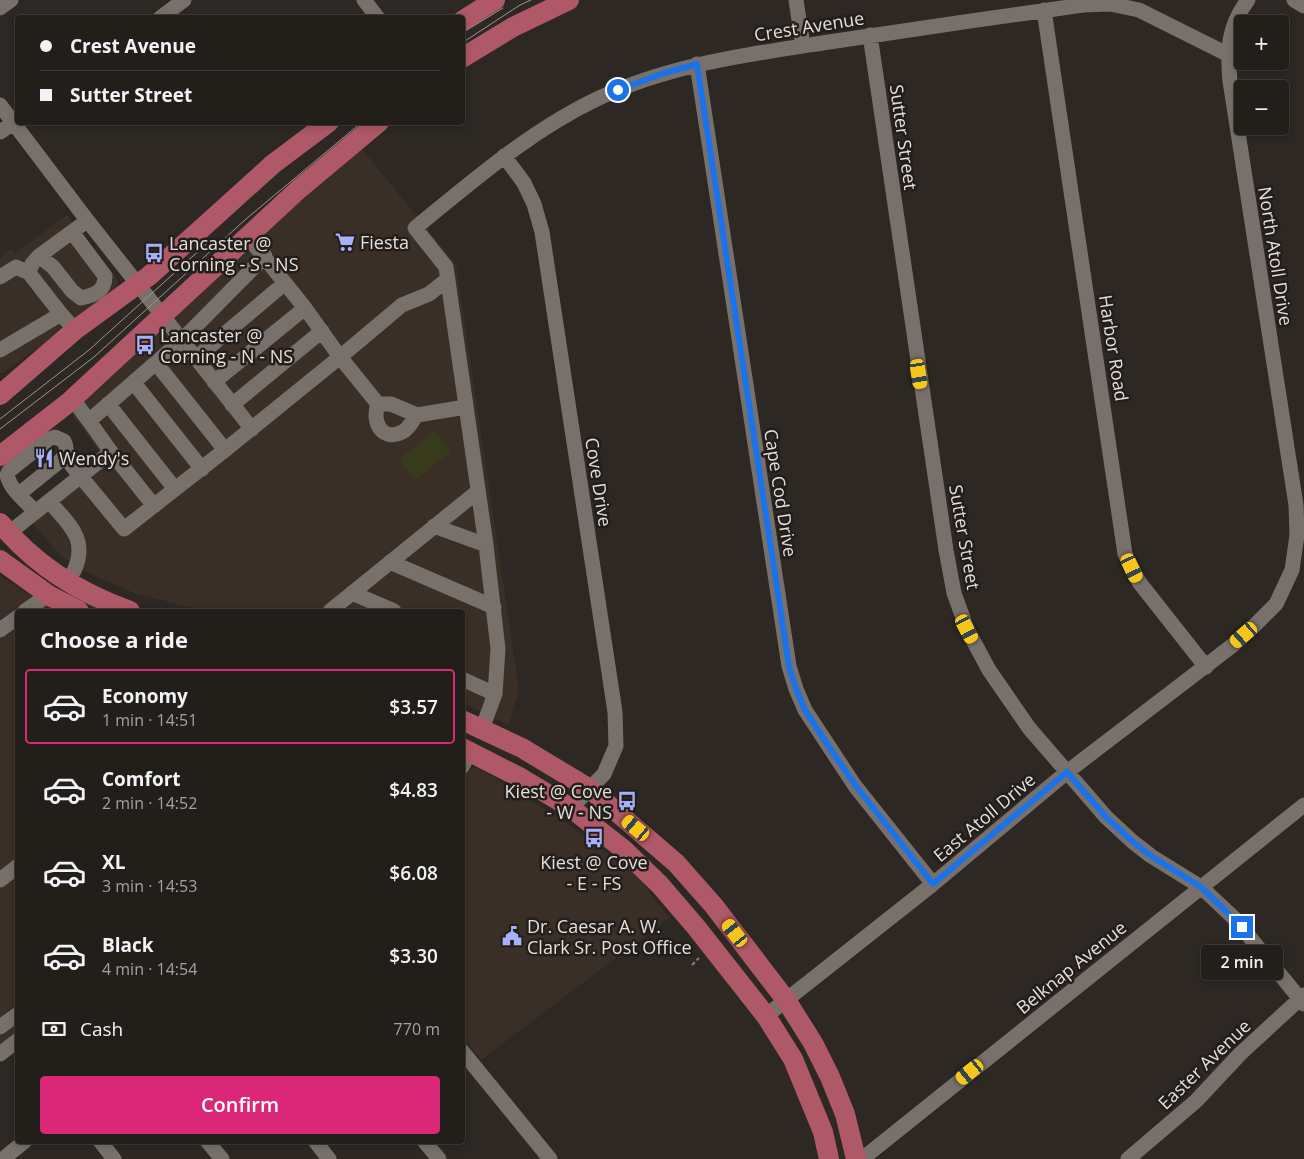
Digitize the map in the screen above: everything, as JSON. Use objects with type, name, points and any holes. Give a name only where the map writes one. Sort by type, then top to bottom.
[{"type":"main road","points":[[465,20],[495,0]]},
{"type":"main road","points":[[465,56],[512,27],[569,0]]},
{"type":"main road","points":[[2,390],[76,330],[138,285],[273,164],[324,125]]},
{"type":"main road","points":[[0,456],[72,398],[299,189],[375,125]]},
{"type":"main road","points":[[4,528],[50,570],[101,600],[125,609]]},
{"type":"main road","points":[[5,564],[50,596],[75,609]]},
{"type":"main road","points":[[465,721],[538,757],[590,789],[676,863],[714,906],[786,1000],[813,1043],[830,1077],[845,1114],[856,1159]]},
{"type":"main road","points":[[482,729],[465,756],[521,778],[571,808],[623,849],[660,885],[696,927],[766,1016],[793,1059],[823,1132],[829,1159]]},
{"type":"street","points":[[0,8],[11,0]]},
{"type":"street","points":[[164,15],[184,0]]},
{"type":"street","points":[[796,0],[803,46]]},
{"type":"street","name":"North Atoll Drive","points":[[1206,667],[1255,625],[1276,604],[1292,570],[1297,535],[1296,505],[1230,81],[1228,54],[1235,23],[1248,0]]},
{"type":"street","points":[[1294,0],[1304,6]]},
{"type":"street","name":"Crest Avenue","points":[[448,279],[446,266],[415,228],[538,131],[600,98],[636,82],[697,64],[725,58],[1083,4],[1110,4],[1139,10],[1228,54]]},
{"type":"street","name":"Harbor Road","points":[[1044,10],[1126,554],[1139,582],[1206,667]]},
{"type":"street","name":"Sutter Street","points":[[870,36],[946,550],[954,593],[967,629],[988,670],[1029,728],[1106,817],[1151,856],[1201,887],[1235,918],[1302,999]]},
{"type":"street","name":"Cape Cod Drive","points":[[697,64],[789,666],[805,710],[850,779],[933,884]]},
{"type":"street","points":[[0,105],[15,121],[0,132]]},
{"type":"street","points":[[18,125],[87,220],[252,429]]},
{"type":"street","name":"Cove Drive","points":[[504,156],[524,183],[534,204],[542,232],[615,712],[616,746],[604,774],[571,808]]},
{"type":"street","points":[[29,273],[32,264],[39,256],[87,220]]},
{"type":"street","points":[[39,256],[53,267],[72,291],[81,298],[97,294],[105,284],[105,276],[75,236],[74,231]]},
{"type":"street","points":[[248,237],[265,256],[340,357],[378,404]]},
{"type":"street","points":[[89,421],[182,340],[265,256]]},
{"type":"street","points":[[0,277],[16,267],[29,273],[76,330]]},
{"type":"street","points":[[61,460],[68,461],[124,529],[252,429],[402,305],[429,294],[448,279]]},
{"type":"street","points":[[448,279],[486,545],[498,649],[495,694],[482,729]]},
{"type":"street","points":[[196,358],[285,283]]},
{"type":"street","points":[[214,382],[305,308]]},
{"type":"street","points":[[0,350],[61,314]]},
{"type":"street","points":[[232,405],[322,331]]},
{"type":"street","points":[[156,363],[225,450]]},
{"type":"street","points":[[134,383],[202,468]]},
{"type":"street","points":[[72,398],[111,452],[154,506]]},
{"type":"street","points":[[108,404],[175,489]]},
{"type":"street","points":[[378,404],[391,404],[417,415],[466,407]]},
{"type":"street","points":[[378,404],[374,414],[377,426],[383,432],[390,435],[403,431],[417,415]]},
{"type":"street","points":[[19,494],[61,460],[66,453],[67,447],[64,441],[55,437],[49,439],[9,471],[7,475],[8,480],[19,494],[35,511]]},
{"type":"street","points":[[4,528],[35,511],[111,452]]},
{"type":"street","points":[[332,609],[478,492]]},
{"type":"street","points":[[49,501],[74,531],[80,545],[79,559],[74,571]]},
{"type":"street","points":[[434,526],[486,545]]},
{"type":"street","points":[[390,562],[494,607]]},
{"type":"street","points":[[352,593],[389,609]]},
{"type":"street","points":[[28,609],[41,600]]},
{"type":"street","points":[[0,629],[15,619]]},
{"type":"street","name":"East Atoll Drive","points":[[766,1016],[933,884],[1067,772],[1206,667]]},
{"type":"street","points":[[465,680],[495,694]]},
{"type":"street","name":"Belknap Avenue","points":[[862,1159],[1304,805]]},
{"type":"street","points":[[0,880],[15,868]]},
{"type":"street","name":"Easter Avenue","points":[[1128,1159],[1196,1101],[1240,1054],[1302,999]]},
{"type":"street","points":[[0,1027],[15,1016]]},
{"type":"street","points":[[0,1054],[15,1042]]},
{"type":"street","points":[[465,1055],[550,1159]]},
{"type":"street","points":[[3,1157],[21,1144]]},
{"type":"street","points":[[102,1144],[114,1159]]},
{"type":"street","points":[[210,1144],[222,1159]]},
{"type":"street","points":[[317,1144],[329,1159]]},
{"type":"street","points":[[426,1144],[439,1159]]},
{"type":"path","points":[[692,965],[701,957]]},
{"type":"shaded area","points":[[362,149],[456,264],[519,689],[509,725],[465,704],[465,609],[196,609],[134,593],[80,569],[61,556],[23,512],[99,451],[67,408],[231,260]]},
{"type":"shaded area","points":[[67,215],[118,280],[117,289],[71,326],[0,374],[0,257],[11,249],[15,253]]},
{"type":"shaded area","points":[[0,576],[53,609],[15,609],[15,1037],[0,1049]]},
{"type":"shaded area","points":[[472,768],[479,768],[574,828],[638,877],[669,918],[481,1060],[465,1040],[465,777]]},
{"type":"green space","points":[[435,431],[451,452],[415,480],[399,459]]},
{"type":"tram line","points":[[465,41],[520,5],[531,0]]},
{"type":"tram line","points":[[465,31],[503,8]]},
{"type":"tram line","points":[[0,429],[94,357],[246,219],[358,125]]},
{"type":"tram line","points":[[0,419],[89,350],[213,238]]},
{"type":"place","name":"Fiesta","points":[[345,242]]},
{"type":"place","name":"Lancaster @ Corning - S - NS","points":[[154,253]]},
{"type":"place","name":"Lancaster @ Corning - N - NS","points":[[145,345]]},
{"type":"place","name":"Wendy's","points":[[44,458]]},
{"type":"place","name":"Kiest @ Cove - W - NS","points":[[627,801]]},
{"type":"place","name":"Kiest @ Cove - E - FS","points":[[594,838]]},
{"type":"place","name":"Dr. Caesar A. W. Clark Sr. Post Office","points":[[512,936]]},
{"type":"route","points":[[618,90],[636,82],[697,64],[789,666],[805,710],[856,786],[933,884],[1067,772],[1106,817],[1133,842],[1151,856],[1201,887],[1235,918],[1242,927]]}]
